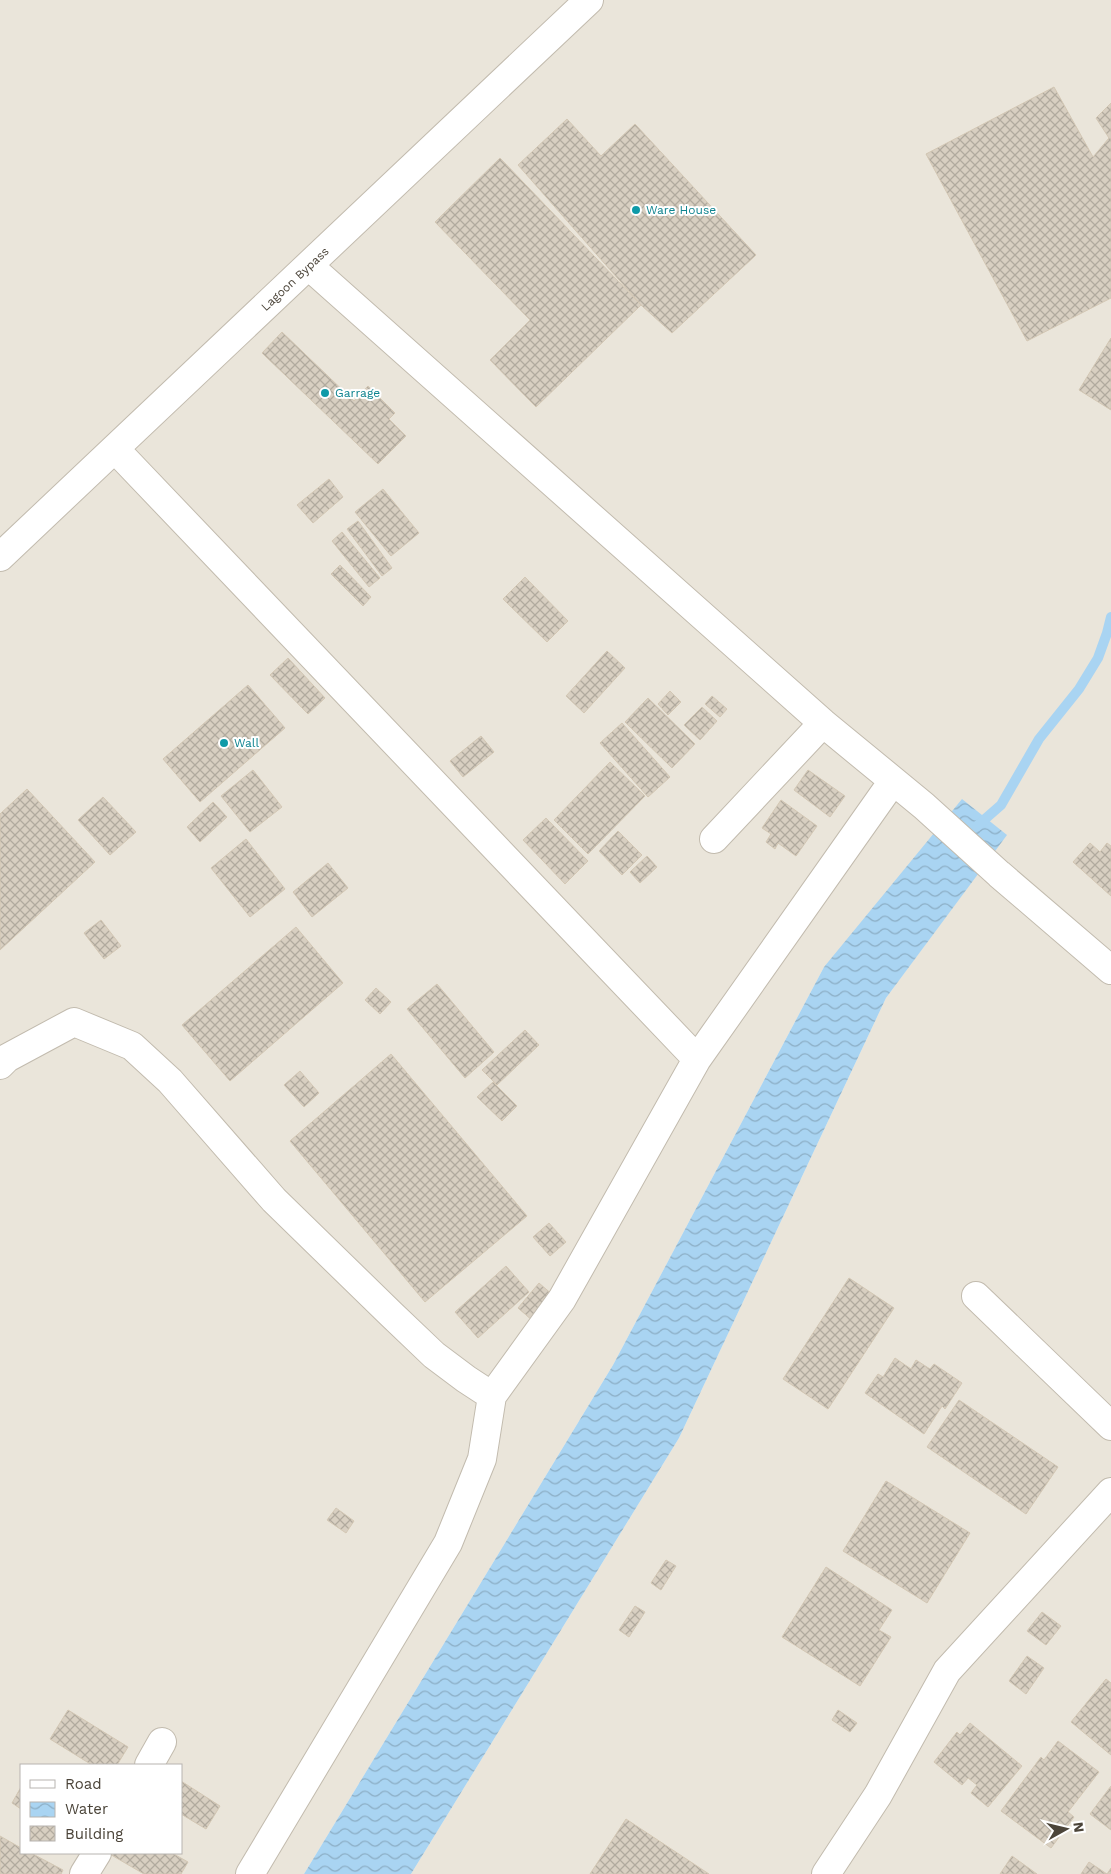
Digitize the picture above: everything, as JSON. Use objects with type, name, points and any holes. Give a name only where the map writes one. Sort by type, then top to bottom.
[{"type":"street","name":"Lagoon Bypass","points":[[0,557],[589,0]]},
{"type":"street","points":[[309,266],[823,723],[924,806],[999,874],[1111,970]]},
{"type":"street","points":[[115,448],[697,1059]]},
{"type":"street","points":[[714,839],[823,723]]},
{"type":"street","points":[[250,1874],[448,1543],[482,1459],[492,1396],[562,1299],[697,1059],[893,781]]},
{"type":"street","points":[[0,1065],[7,1058],[74,1022],[132,1046],[170,1081],[274,1200],[384,1308],[434,1355],[492,1396]]},
{"type":"street","points":[[976,1296],[1111,1426]]},
{"type":"street","points":[[826,1874],[878,1795],[947,1671],[1111,1492]]},
{"type":"street","points":[[149,1764],[162,1742]]},
{"type":"street","points":[[84,1874],[96,1854]]},
{"type":"shaded area","points":[[0,0],[1111,0],[1111,1874],[411,1874],[679,1438],[886,998],[1006,835],[824,967],[613,1365],[304,1874],[0,1874]]},
{"type":"water","points":[[962,799],[1007,835],[886,998],[679,1438],[411,1874],[304,1874],[613,1365],[824,967]]},
{"type":"building","points":[[1054,87],[1093,157],[1109,138],[1096,118],[1111,103],[1111,298],[1027,341],[926,154]]},
{"type":"building","name":"Ware House","points":[[567,119],[601,156],[635,124],[756,255],[672,333],[641,305],[518,165]]},
{"type":"building","points":[[500,158],[641,305],[536,407],[490,360],[530,320],[435,222]]},
{"type":"building","name":"Garrage","points":[[282,332],[354,401],[368,386],[395,413],[389,419],[406,436],[378,464],[262,353]]},
{"type":"building","points":[[1111,338],[1111,410],[1079,390]]},
{"type":"building","points":[[329,479],[343,497],[313,523],[297,505]]},
{"type":"building","points":[[383,489],[419,533],[391,556],[355,512]]},
{"type":"building","points":[[358,521],[392,568],[382,576],[347,529]]},
{"type":"building","points":[[342,532],[380,578],[369,587],[332,541]]},
{"type":"building","points":[[340,565],[371,597],[363,606],[331,574]]},
{"type":"building","points":[[525,577],[568,621],[547,642],[503,599]]},
{"type":"building","points":[[607,651],[625,668],[584,713],[566,696]]},
{"type":"building","points":[[288,658],[325,698],[308,714],[270,675]]},
{"type":"building","name":"Wall","points":[[248,685],[285,728],[200,802],[163,759]]},
{"type":"building","points":[[670,691],[681,702],[668,715],[658,704]]},
{"type":"building","points":[[712,696],[727,709],[720,717],[705,704]]},
{"type":"building","points":[[648,698],[695,744],[672,768],[625,722]]},
{"type":"building","points":[[702,707],[717,721],[700,740],[684,725]]},
{"type":"building","points":[[622,723],[670,777],[648,797],[600,743]]},
{"type":"building","points":[[481,736],[494,752],[463,777],[450,761]]},
{"type":"building","points":[[610,762],[645,796],[588,854],[554,820]]},
{"type":"building","points":[[253,770],[282,807],[250,832],[221,796]]},
{"type":"building","points":[[808,770],[845,796],[830,817],[794,790]]},
{"type":"building","points":[[27,789],[95,862],[0,950],[0,814]]},
{"type":"building","points":[[103,797],[136,832],[110,855],[78,820]]},
{"type":"building","points":[[781,800],[817,826],[796,856],[778,843],[775,849],[766,842],[771,834],[762,828]]},
{"type":"building","points":[[213,802],[227,817],[200,842],[187,827]]},
{"type":"building","points":[[546,818],[588,861],[565,884],[523,840]]},
{"type":"building","points":[[618,831],[642,855],[622,875],[599,851]]},
{"type":"building","points":[[246,839],[285,889],[250,917],[211,868]]},
{"type":"building","points":[[1090,843],[1100,852],[1107,843],[1111,846],[1111,896],[1073,862]]},
{"type":"building","points":[[647,856],[657,867],[640,883],[630,872]]},
{"type":"building","points":[[328,863],[348,888],[312,917],[293,892]]},
{"type":"building","points":[[101,920],[121,946],[104,959],[84,933]]},
{"type":"building","points":[[296,927],[343,983],[230,1081],[182,1025]]},
{"type":"building","points":[[437,984],[494,1052],[465,1078],[407,1009]]},
{"type":"building","points":[[376,988],[391,1002],[380,1014],[365,1000]]},
{"type":"building","points":[[525,1030],[539,1045],[497,1085],[482,1070]]},
{"type":"building","points":[[391,1054],[527,1216],[425,1302],[290,1141]]},
{"type":"building","points":[[300,1071],[319,1093],[304,1107],[284,1085]]},
{"type":"building","points":[[493,1082],[517,1106],[502,1121],[477,1097]]},
{"type":"building","points":[[549,1223],[566,1242],[550,1256],[533,1237]]},
{"type":"building","points":[[506,1266],[529,1292],[478,1338],[455,1312]]},
{"type":"building","points":[[849,1278],[894,1308],[828,1409],[783,1379]]},
{"type":"building","points":[[539,1283],[554,1296],[533,1321],[518,1308]]},
{"type":"building","points":[[895,1358],[911,1369],[916,1360],[930,1369],[934,1364],[962,1383],[945,1409],[942,1406],[924,1434],[865,1393],[878,1374],[883,1377]]},
{"type":"building","points":[[959,1400],[1058,1467],[1026,1514],[927,1447]]},
{"type":"building","points":[[886,1481],[970,1533],[927,1603],[843,1551]]},
{"type":"building","points":[[336,1508],[354,1521],[346,1533],[327,1520]]},
{"type":"building","points":[[666,1560],[676,1566],[661,1590],[651,1583]]},
{"type":"building","points":[[826,1567],[892,1610],[879,1630],[891,1637],[860,1686],[782,1637]]},
{"type":"building","points":[[635,1606],[645,1612],[629,1637],[619,1630]]},
{"type":"building","points":[[1042,1612],[1061,1626],[1046,1645],[1027,1631]]},
{"type":"building","points":[[1027,1656],[1044,1668],[1026,1694],[1009,1681]]},
{"type":"building","points":[[1106,1679],[1111,1683],[1111,1755],[1071,1722]]},
{"type":"building","points":[[68,1710],[128,1747],[118,1764],[90,1764],[50,1739]]},
{"type":"building","points":[[838,1710],[857,1723],[850,1732],[832,1720]]},
{"type":"building","points":[[970,1723],[1022,1766],[988,1807],[971,1793],[977,1785],[968,1778],[962,1785],[934,1762],[957,1732],[960,1735]]},
{"type":"building","points":[[1058,1741],[1099,1772],[1068,1812],[1074,1817],[1051,1848],[1001,1811],[1041,1757],[1044,1760]]},
{"type":"building","points":[[182,1782],[220,1806],[206,1829],[182,1815]]},
{"type":"building","points":[[1111,1786],[1111,1830],[1090,1814]]},
{"type":"building","points":[[20,1789],[20,1808],[12,1803]]},
{"type":"building","points":[[626,1819],[709,1874],[590,1874]]},
{"type":"building","points":[[0,1836],[20,1847],[20,1854],[33,1854],[63,1870],[61,1874],[0,1874]]},
{"type":"building","points":[[110,1854],[174,1854],[188,1862],[181,1874],[144,1874]]},
{"type":"building","points":[[1012,1856],[1037,1874],[1000,1874]]},
{"type":"building","points":[[1089,1862],[1107,1874],[1081,1874]]},
{"type":"waterway","points":[[977,826],[1001,805],[1039,739],[1079,689],[1098,658],[1111,617]]},
{"type":"place","name":"Ware House","points":[[636,210]]},
{"type":"place","name":"Garrage","points":[[325,393]]},
{"type":"place","name":"Wall","points":[[224,743]]}]
